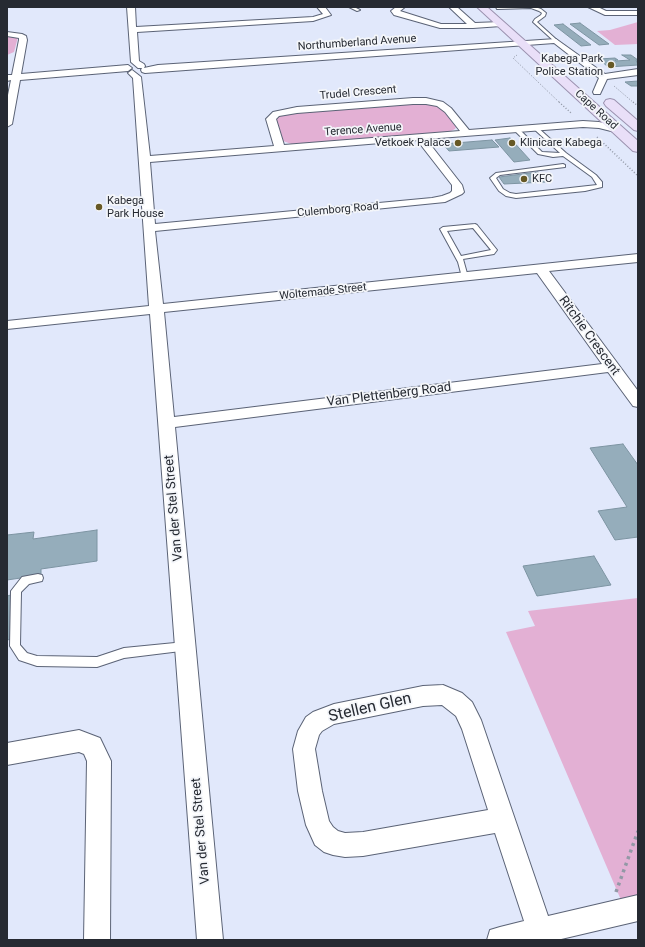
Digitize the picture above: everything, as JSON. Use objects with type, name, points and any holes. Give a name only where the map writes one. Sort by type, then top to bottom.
[{"type":"main road","name":"Cape Road","points":[[482,7],[505,21]]},
{"type":"main road","name":"Cape Road","points":[[497,7],[521,43],[638,148]]},
{"type":"main road","points":[[526,32],[552,54]]},
{"type":"main road","name":"Cape Road","points":[[586,83],[638,127]]},
{"type":"street","name":"Van der Stel Street","points":[[131,7],[210,940]]},
{"type":"street","points":[[132,30],[313,20],[327,15],[321,7]]},
{"type":"street","points":[[401,7],[395,11],[430,24],[450,27],[473,26],[505,21]]},
{"type":"street","points":[[453,7],[473,26]]},
{"type":"street","points":[[592,7],[605,13],[638,13]]},
{"type":"street","points":[[7,34],[19,35],[23,37],[8,119]]},
{"type":"street","points":[[556,41],[602,77],[638,72]]},
{"type":"street","name":"Northumberland Avenue","points":[[7,78],[17,73],[158,68],[556,41]]},
{"type":"street","points":[[17,73],[9,59],[21,53]]},
{"type":"street","points":[[596,92],[602,83],[602,77]]},
{"type":"street","name":"Trudel Crescent","points":[[280,148],[271,119],[276,114],[297,110],[426,101],[440,104],[448,110],[467,134]]},
{"type":"street","name":"Terence Avenue","points":[[583,124],[595,120],[601,115]]},
{"type":"street","name":"Terence Avenue","points":[[145,159],[583,124],[599,125],[619,130]]},
{"type":"street","name":"Culemborg Road","points":[[149,228],[432,201],[445,199],[454,195],[458,192],[457,185],[420,138]]},
{"type":"street","name":"Woltemade Street","points":[[7,325],[638,258]]},
{"type":"street","name":"Ritchie Crescent","points":[[541,269],[638,402]]},
{"type":"street","name":"Van Plettenberg Road","points":[[167,423],[612,367]]},
{"type":"street","name":"Stellen Glen","points":[[503,819],[363,844],[345,845],[333,843],[324,836],[318,825],[310,791],[304,749],[308,731],[321,719],[334,714],[423,696],[442,695],[454,700],[464,709],[473,727],[540,931]]},
{"type":"street","points":[[7,754],[79,741],[92,746],[99,761],[97,940]]},
{"type":"street","points":[[500,940],[638,908]]},
{"type":"lane","points":[[351,7],[358,10]]},
{"type":"lane","points":[[497,7],[531,7],[540,10],[544,13],[543,16],[535,22],[556,41]]},
{"type":"lane","points":[[536,128],[564,154],[594,176],[599,182],[600,186],[585,189],[511,196],[504,193],[493,178],[498,174],[563,166],[553,155]]},
{"type":"lane","points":[[516,130],[537,151],[543,154],[564,154]]},
{"type":"lane","points":[[458,258],[492,253],[494,250],[475,226],[443,229],[458,258],[465,277]]},
{"type":"lane","points":[[38,578],[26,580],[16,591],[15,646],[23,657],[37,661],[97,662],[124,653],[185,647]]},
{"type":"path","points":[[602,77],[638,106]]},
{"type":"path","points":[[608,915],[638,831]]},
{"type":"shaded area","points":[[638,22],[638,44],[615,45],[597,31],[610,30]]},
{"type":"shaded area","points":[[7,36],[18,37],[14,52],[7,55]]},
{"type":"shaded area","points":[[421,103],[440,106],[456,127],[455,129],[449,132],[294,145],[283,141],[275,119],[275,117],[287,113]]},
{"type":"shaded area","points":[[638,598],[638,896],[621,900],[506,632],[535,626],[528,611]]},
{"type":"building","points":[[580,23],[609,44],[599,45],[570,24]]},
{"type":"building","points":[[563,24],[591,45],[581,46],[554,25]]},
{"type":"building","points":[[622,55],[631,55],[638,60],[636,60],[638,65],[608,67],[599,59],[615,58],[618,60],[615,60],[616,61],[630,60]]},
{"type":"building","points":[[638,81],[638,86],[631,86],[625,82]]},
{"type":"building","points":[[510,138],[530,160],[514,162],[495,140]]},
{"type":"building","points":[[492,140],[499,147],[449,151],[443,144]]},
{"type":"building","points":[[538,172],[546,182],[504,184],[499,177]]},
{"type":"building","points":[[623,444],[638,465],[638,537],[615,540],[598,511],[627,507],[590,448]]},
{"type":"building","points":[[97,530],[97,561],[41,569],[41,575],[7,580],[7,535],[34,532],[33,539]]},
{"type":"building","points":[[594,556],[611,585],[537,596],[523,566]]},
{"type":"building","points":[[15,594],[12,639],[7,640],[7,596]]},
{"type":"place","name":"Kabega Park Police Station","points":[[611,65]]},
{"type":"place","name":"Vetkoek Palace","points":[[458,143]]},
{"type":"place","name":"Klinicare Kabega","points":[[512,143]]},
{"type":"place","name":"KFC","points":[[524,179]]},
{"type":"place","name":"Kabega Park House","points":[[99,207]]}]
